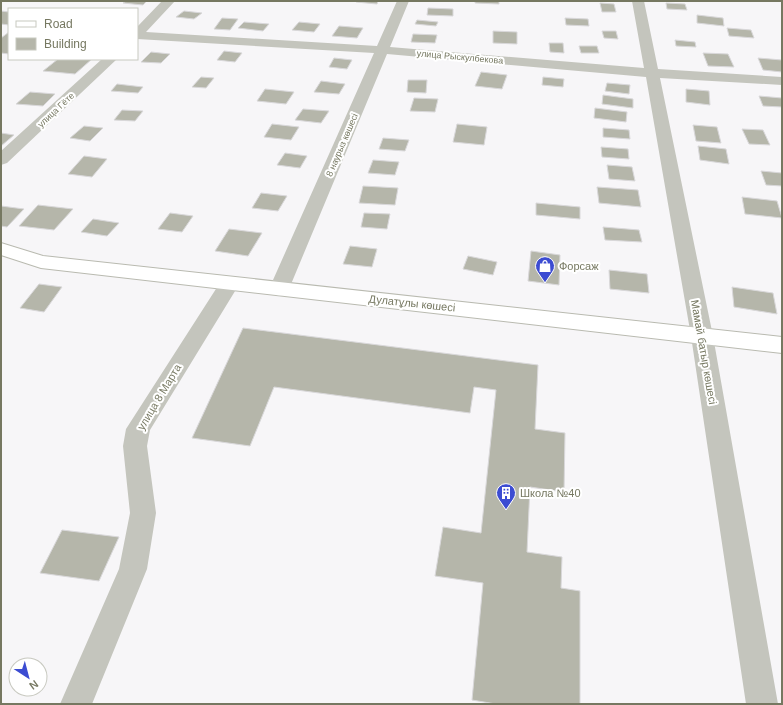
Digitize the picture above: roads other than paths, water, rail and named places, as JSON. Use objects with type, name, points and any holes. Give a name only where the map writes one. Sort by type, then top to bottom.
[{"type":"street","points":[[138,33],[169,1]]},
{"type":"street","name":"8 наурыз көшесі","points":[[279,289],[403,1]]},
{"type":"street","name":"Мамай батыр көшесі","points":[[638,1],[702,336],[762,704]]},
{"type":"street","name":"улица Рыскулбекова","points":[[138,34],[383,50],[652,73],[782,81]]},
{"type":"street","name":"улица Гёте","points":[[1,160],[109,60]]},
{"type":"street","name":"Дулатұлы көшесі","points":[[1,249],[41,262]]},
{"type":"street","name":"Дулатұлы көшесі","points":[[1,264],[41,262],[782,345]]},
{"type":"street","name":"улица 8 Марта","points":[[76,704],[133,569],[143,513],[136,446],[138,429],[230,283]]},
{"type":"place","name":"Форсаж","points":[[545,283]]},
{"type":"place","name":"Школа №40","points":[[506,510]]}]
